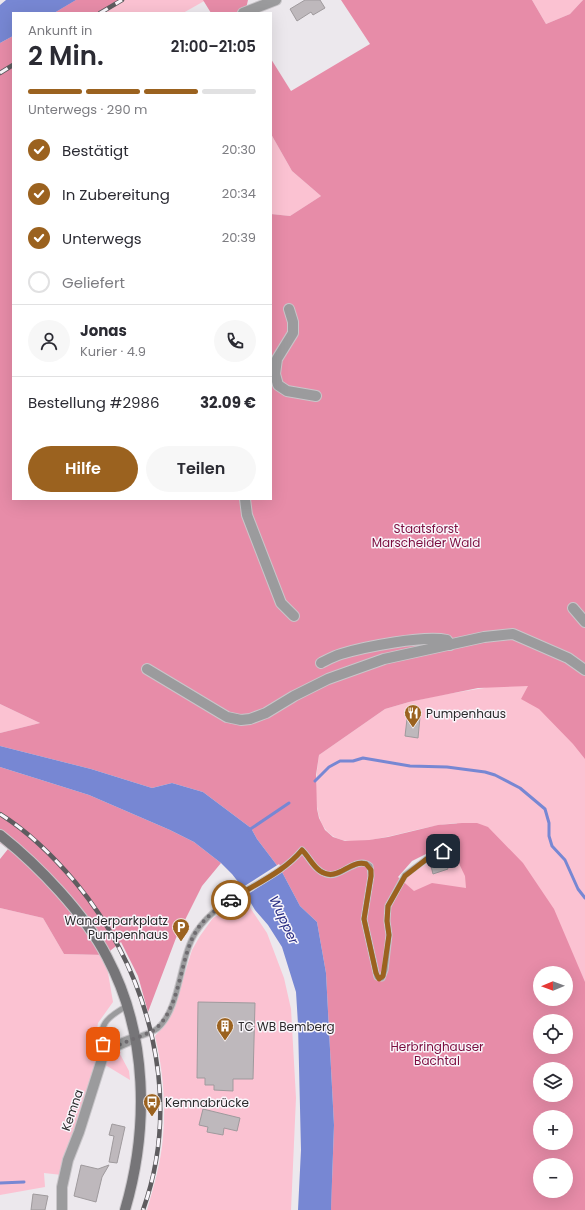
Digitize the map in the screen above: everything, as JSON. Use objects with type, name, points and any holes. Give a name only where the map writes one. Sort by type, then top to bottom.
[{"type":"main road","points":[[0,835],[43,873],[79,915],[107,956],[128,1006],[135,1038],[140,1074],[141,1111],[134,1176],[125,1210]]},
{"type":"street","points":[[246,12],[276,0]]},
{"type":"street","points":[[289,309],[293,322],[293,333],[277,359],[275,374],[278,385],[287,391],[316,396]]},
{"type":"street","points":[[245,500],[246,515],[281,603],[294,616]]},
{"type":"street","points":[[573,608],[585,622]]},
{"type":"street","points":[[147,669],[227,717],[241,720],[250,719],[266,713],[294,696],[328,679],[384,659],[484,637],[513,634],[568,658],[585,670]]},
{"type":"street","points":[[321,663],[340,654],[423,639],[447,640],[450,645]]},
{"type":"street","points":[[106,1050],[135,1038]]},
{"type":"street","name":"Kemna","points":[[62,1210],[62,1187],[68,1160],[79,1132],[106,1050]]},
{"type":"lane","points":[[135,1038],[158,1028],[164,1020],[171,1006],[189,945],[201,924],[217,909],[282,868],[302,850],[308,856],[312,864],[326,874],[337,874],[359,863],[370,866],[371,876],[364,919],[376,973],[379,979],[383,976],[389,935],[387,921],[388,906],[405,876],[428,858],[443,851]]},
{"type":"lane","points":[[106,1050],[103,1044],[103,1025],[111,1015],[128,1006]]},
{"type":"green space","points":[[55,0],[206,0],[185,12],[34,12]]},
{"type":"green space","points":[[76,0],[124,0],[104,12],[56,12]]},
{"type":"green space","points":[[203,0],[248,0],[245,12],[210,12]]},
{"type":"green space","name":"Staatsforst Marscheider Wald","points":[[341,0],[532,0],[546,24],[570,14],[583,0],[585,0],[585,759],[573,744],[539,709],[521,699],[528,686],[478,688],[409,702],[385,709],[319,755],[316,775],[317,809],[319,818],[325,830],[333,837],[345,841],[369,840],[438,825],[477,823],[488,827],[523,863],[554,909],[585,982],[585,1210],[331,1210],[334,1125],[326,973],[317,922],[300,906],[282,872],[257,839],[251,828],[203,792],[172,783],[152,788],[91,769],[0,746],[0,733],[40,723],[0,704],[0,43],[12,37],[12,500],[272,500],[272,214],[290,216],[321,196],[292,171],[272,136],[272,61],[291,91],[370,44]],"holes":[[[448,839],[453,839],[452,849],[465,876],[466,888],[432,883],[414,891],[398,877],[412,861],[442,846]]]},
{"type":"green space","points":[[532,0],[583,0],[570,14],[546,24]]},
{"type":"green space","points":[[272,136],[292,171],[321,196],[290,216],[272,214]]},
{"type":"green space","name":"Herbringhauser Bachtal","points":[[511,674],[585,702],[585,1210],[326,1210],[391,902],[409,875],[445,852],[453,842],[457,823],[428,827],[375,839],[352,841],[334,837],[321,823],[316,796],[319,755],[385,709],[441,695],[484,688]]},
{"type":"green space","points":[[0,704],[40,723],[0,733]]},
{"type":"green space","points":[[0,767],[89,795],[170,830],[194,842],[221,863],[202,886],[176,938],[148,1012],[138,976],[121,942],[105,955],[64,954],[43,918],[0,908],[0,859],[8,849],[0,843]]},
{"type":"green space","points":[[245,900],[267,933],[284,978],[291,1009],[296,1098],[291,1210],[147,1210],[159,1165],[164,1125],[163,1086],[155,1036],[167,1022],[175,1005],[192,950],[200,936],[213,918]]},
{"type":"green space","points":[[0,908],[43,918],[64,954],[105,955],[113,1002],[98,1023],[97,1029],[101,1049],[62,1175],[44,1173],[45,1187],[0,1195]]},
{"type":"green space","points":[[117,1051],[121,1052],[120,1054],[129,1071],[130,1080],[107,1066],[102,1069],[107,1054]]},
{"type":"water","points":[[6,0],[76,0],[56,12],[12,12],[12,37],[0,43],[0,5]]},
{"type":"water","name":"Wupper","points":[[0,746],[91,769],[152,788],[172,783],[203,792],[251,828],[257,839],[282,872],[300,906],[317,922],[326,973],[334,1125],[331,1210],[298,1210],[301,1150],[296,992],[282,947],[268,925],[255,910],[239,883],[221,863],[194,842],[170,830],[89,795],[0,767]]},
{"type":"pier","points":[[279,864],[284,871],[245,896],[240,889]]},
{"type":"building","points":[[305,0],[320,0],[325,8],[313,15],[311,12],[297,21],[290,9]]},
{"type":"building","name":"Pumpenhaus","points":[[410,716],[420,717],[418,738],[405,736],[407,719],[410,719]]},
{"type":"building","points":[[444,855],[448,869],[433,874],[430,862]]},
{"type":"building","name":"TC WB Bemberg","points":[[198,1002],[255,1003],[253,1079],[233,1079],[233,1091],[214,1090],[214,1085],[205,1085],[205,1078],[197,1078]]},
{"type":"building","points":[[203,1109],[240,1118],[237,1131],[224,1128],[223,1135],[207,1132],[208,1127],[199,1125]]},
{"type":"building","points":[[112,1124],[125,1127],[117,1163],[109,1162],[114,1136],[109,1135]]},
{"type":"building","points":[[81,1165],[98,1169],[109,1165],[102,1177],[96,1202],[74,1196]]},
{"type":"building","points":[[33,1194],[48,1196],[45,1210],[31,1210]]},
{"type":"waterway","points":[[315,781],[329,767],[340,761],[353,761],[363,758],[410,766],[447,767],[485,772],[495,775],[520,788],[545,809],[549,823],[549,836],[552,846],[565,860],[578,889],[585,898]]},
{"type":"waterway","points":[[249,830],[289,803]]},
{"type":"waterway","points":[[0,1183],[24,1182]]},
{"type":"railway","points":[[102,12],[122,0]]},
{"type":"railway","points":[[0,73],[12,66]]},
{"type":"railway","points":[[0,814],[11,821],[41,846],[76,883],[102,918],[123,956],[140,996],[152,1038],[159,1081],[160,1124],[155,1167],[143,1210]]},
{"type":"way so far","points":[[103,1044],[106,1050],[158,1028],[171,1006],[189,945],[194,934],[207,918],[231,900]]},
{"type":"place","name":"Pumpenhaus","points":[[413,728]]},
{"type":"place","name":"Wanderparkplatz Pumpenhaus","points":[[181,942]]},
{"type":"place","name":"TC WB Bemberg","points":[[225,1041]]},
{"type":"place","name":"Kemnabrücke","points":[[152,1117]]},
{"type":"route","points":[[231,900],[282,868],[302,850],[308,856],[312,864],[321,872],[326,874],[337,874],[359,863],[370,866],[371,876],[366,895],[364,926],[373,953],[377,977],[379,979],[382,978],[385,970],[389,935],[387,921],[388,906],[405,876],[428,858],[443,851]]}]
